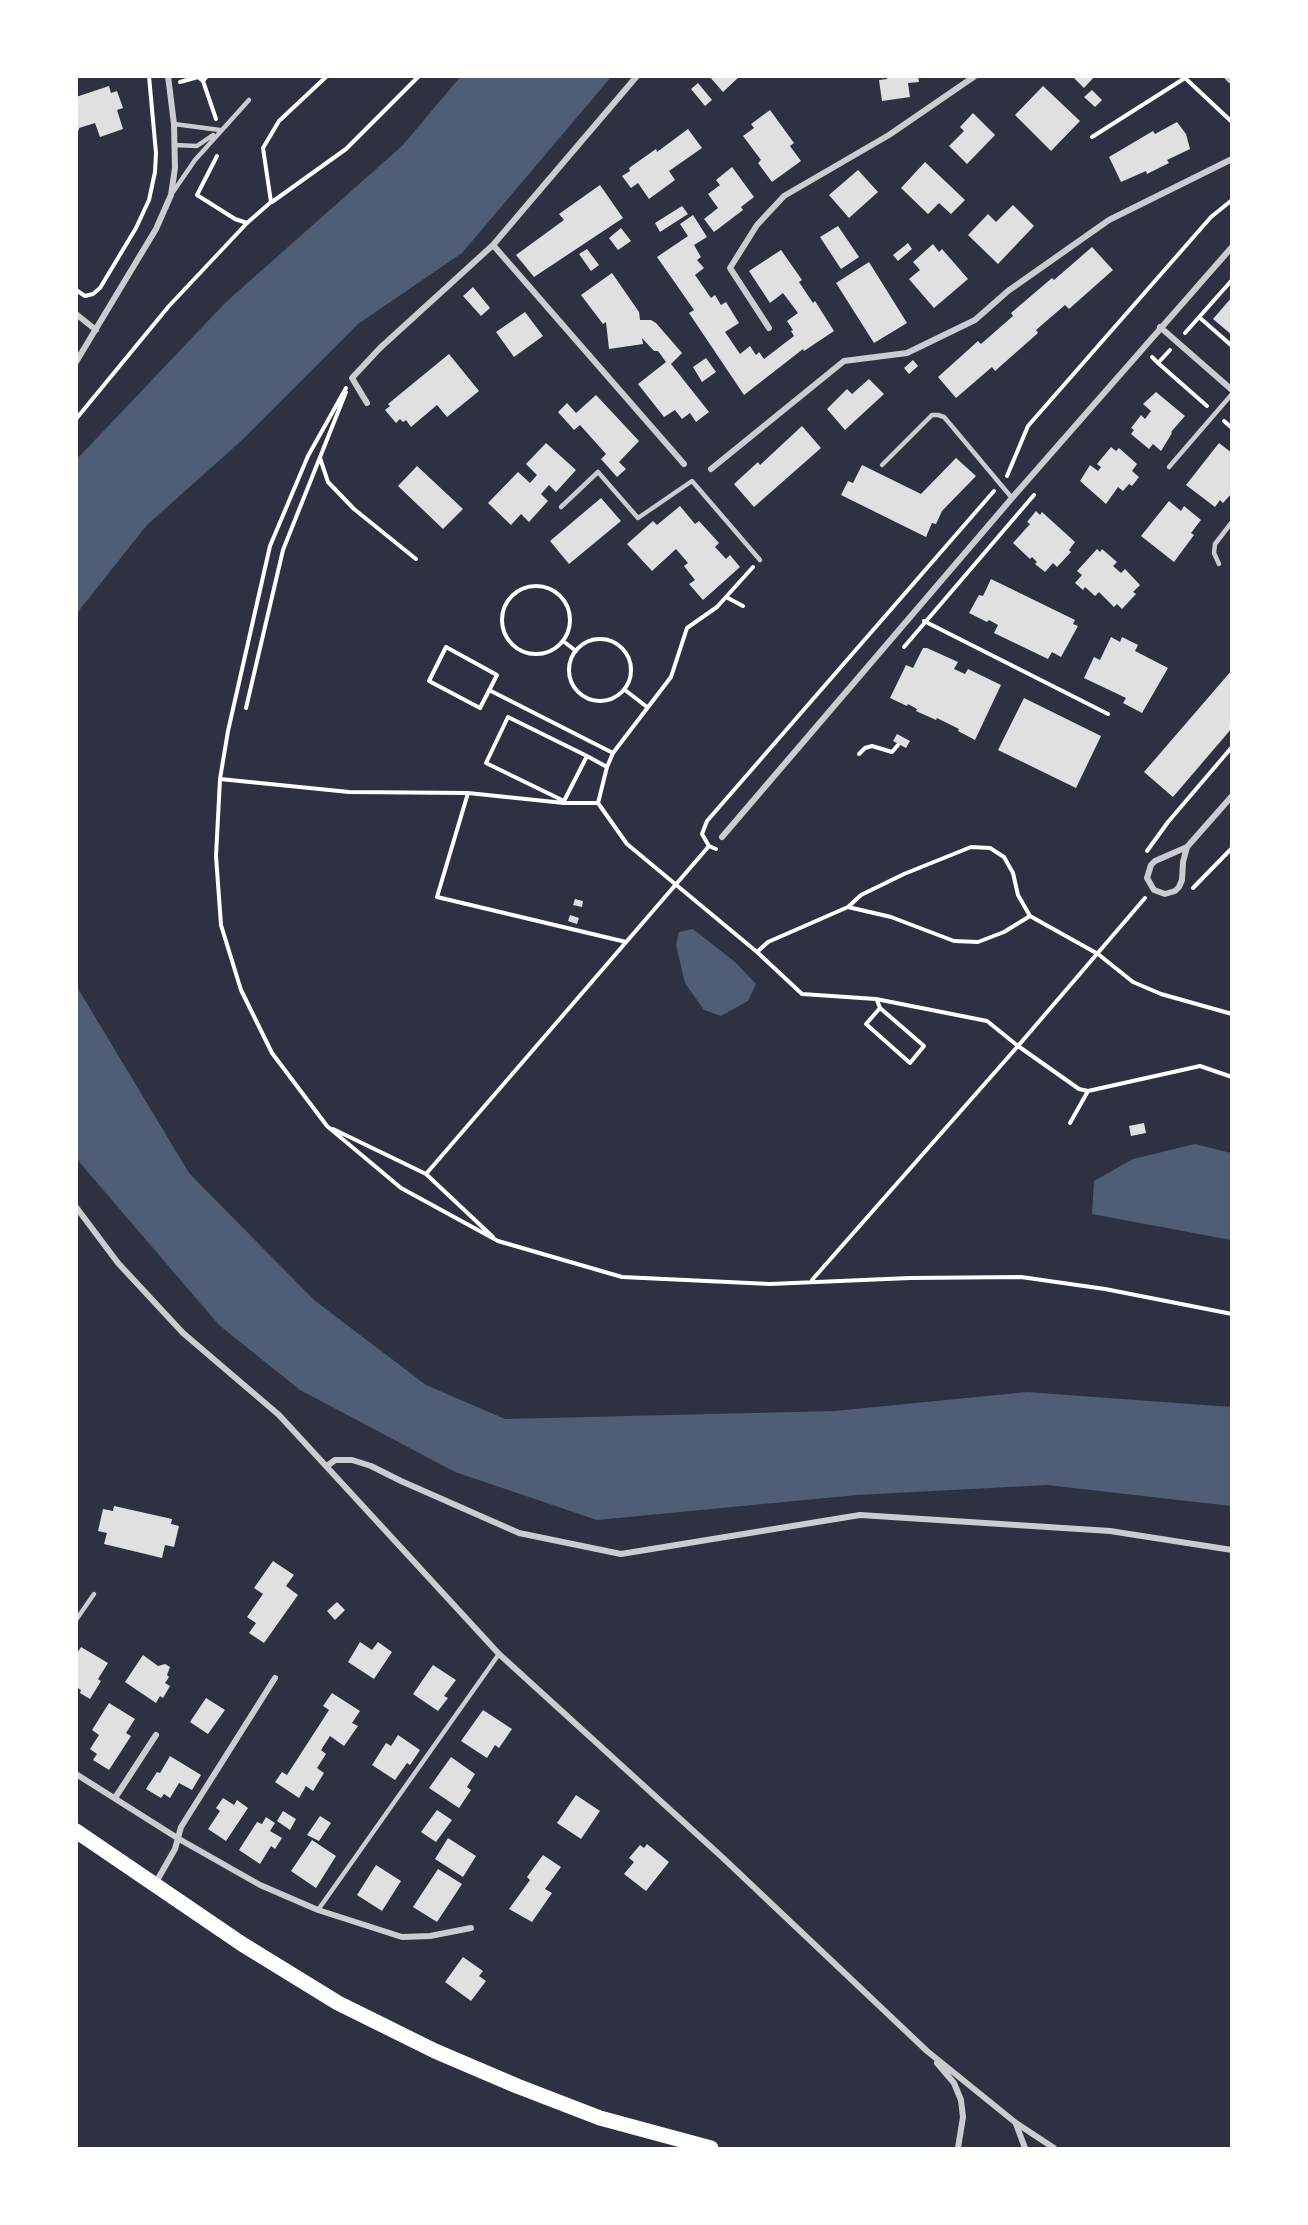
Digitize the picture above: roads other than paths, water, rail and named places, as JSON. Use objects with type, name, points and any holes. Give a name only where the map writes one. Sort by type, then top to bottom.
[{"type":"main road","points":[[76,1831],[242,1944],[338,2003],[435,2050],[517,2086],[600,2118],[711,2148]]},
{"type":"street","points":[[76,362],[156,229],[171,195],[175,168],[174,124],[168,76]]},
{"type":"street","points":[[367,403],[352,378],[380,348],[493,245],[637,76]]},
{"type":"street","points":[[770,328],[730,268],[757,225],[784,196],[889,135],[975,76]]},
{"type":"street","points":[[711,469],[844,361],[907,353],[975,320],[1008,291],[1109,220],[1232,159]]},
{"type":"street","points":[[493,245],[684,464]]},
{"type":"street","points":[[722,837],[1012,498],[1232,247]]},
{"type":"street","points":[[76,314],[96,330]]},
{"type":"street","points":[[1160,327],[1232,392]]},
{"type":"street","points":[[1187,847],[1179,887],[1166,894],[1154,890],[1147,876],[1155,861],[1187,847],[1232,796]]},
{"type":"street","points":[[76,1207],[118,1263],[183,1333],[279,1415],[499,1654],[722,1857],[927,2051],[1016,2123],[1054,2148]]},
{"type":"street","points":[[327,1466],[335,1460],[352,1460],[371,1466],[519,1533],[621,1554],[860,1515],[1110,1531],[1232,1550]]},
{"type":"street","points":[[155,1884],[179,1839],[181,1827],[275,1678]]},
{"type":"street","points":[[114,1798],[156,1735]]},
{"type":"street","points":[[76,1774],[179,1839],[260,1885],[318,1910],[402,1937],[430,1936],[471,1928]]},
{"type":"street","points":[[927,2051],[954,2083],[961,2100],[963,2117],[958,2148]]},
{"type":"street","points":[[1016,2123],[1025,2148]]},
{"type":"lane","points":[[171,195],[195,160],[249,100]]},
{"type":"lane","points":[[174,124],[220,130]]},
{"type":"lane","points":[[174,145],[197,147],[220,130]]},
{"type":"lane","points":[[1169,467],[1232,392]]},
{"type":"lane","points":[[882,465],[932,416],[938,415],[944,417],[1012,498]]},
{"type":"lane","points":[[561,507],[598,472],[638,518],[692,481],[760,560]]},
{"type":"lane","points":[[1219,564],[1214,553],[1215,543],[1232,522]]},
{"type":"lane","points":[[76,1620],[94,1594]]},
{"type":"lane","points":[[318,1910],[499,1654]]},
{"type":"water","points":[[461,76],[611,77],[462,253],[358,324],[241,441],[147,525],[77,613],[77,459],[226,302],[402,146]]},
{"type":"water","points":[[693,929],[735,962],[756,984],[748,1001],[721,1016],[704,1010],[685,983],[676,945],[679,932]]},
{"type":"water","points":[[77,987],[189,1173],[314,1300],[426,1385],[505,1419],[835,1411],[1027,1392],[1231,1407],[1231,1506],[1047,1485],[857,1495],[597,1520],[455,1472],[300,1390],[219,1325],[81,1164],[76,1156]]},
{"type":"water","points":[[1195,1144],[1231,1153],[1231,1240],[1092,1214],[1094,1181],[1133,1159]]}]
